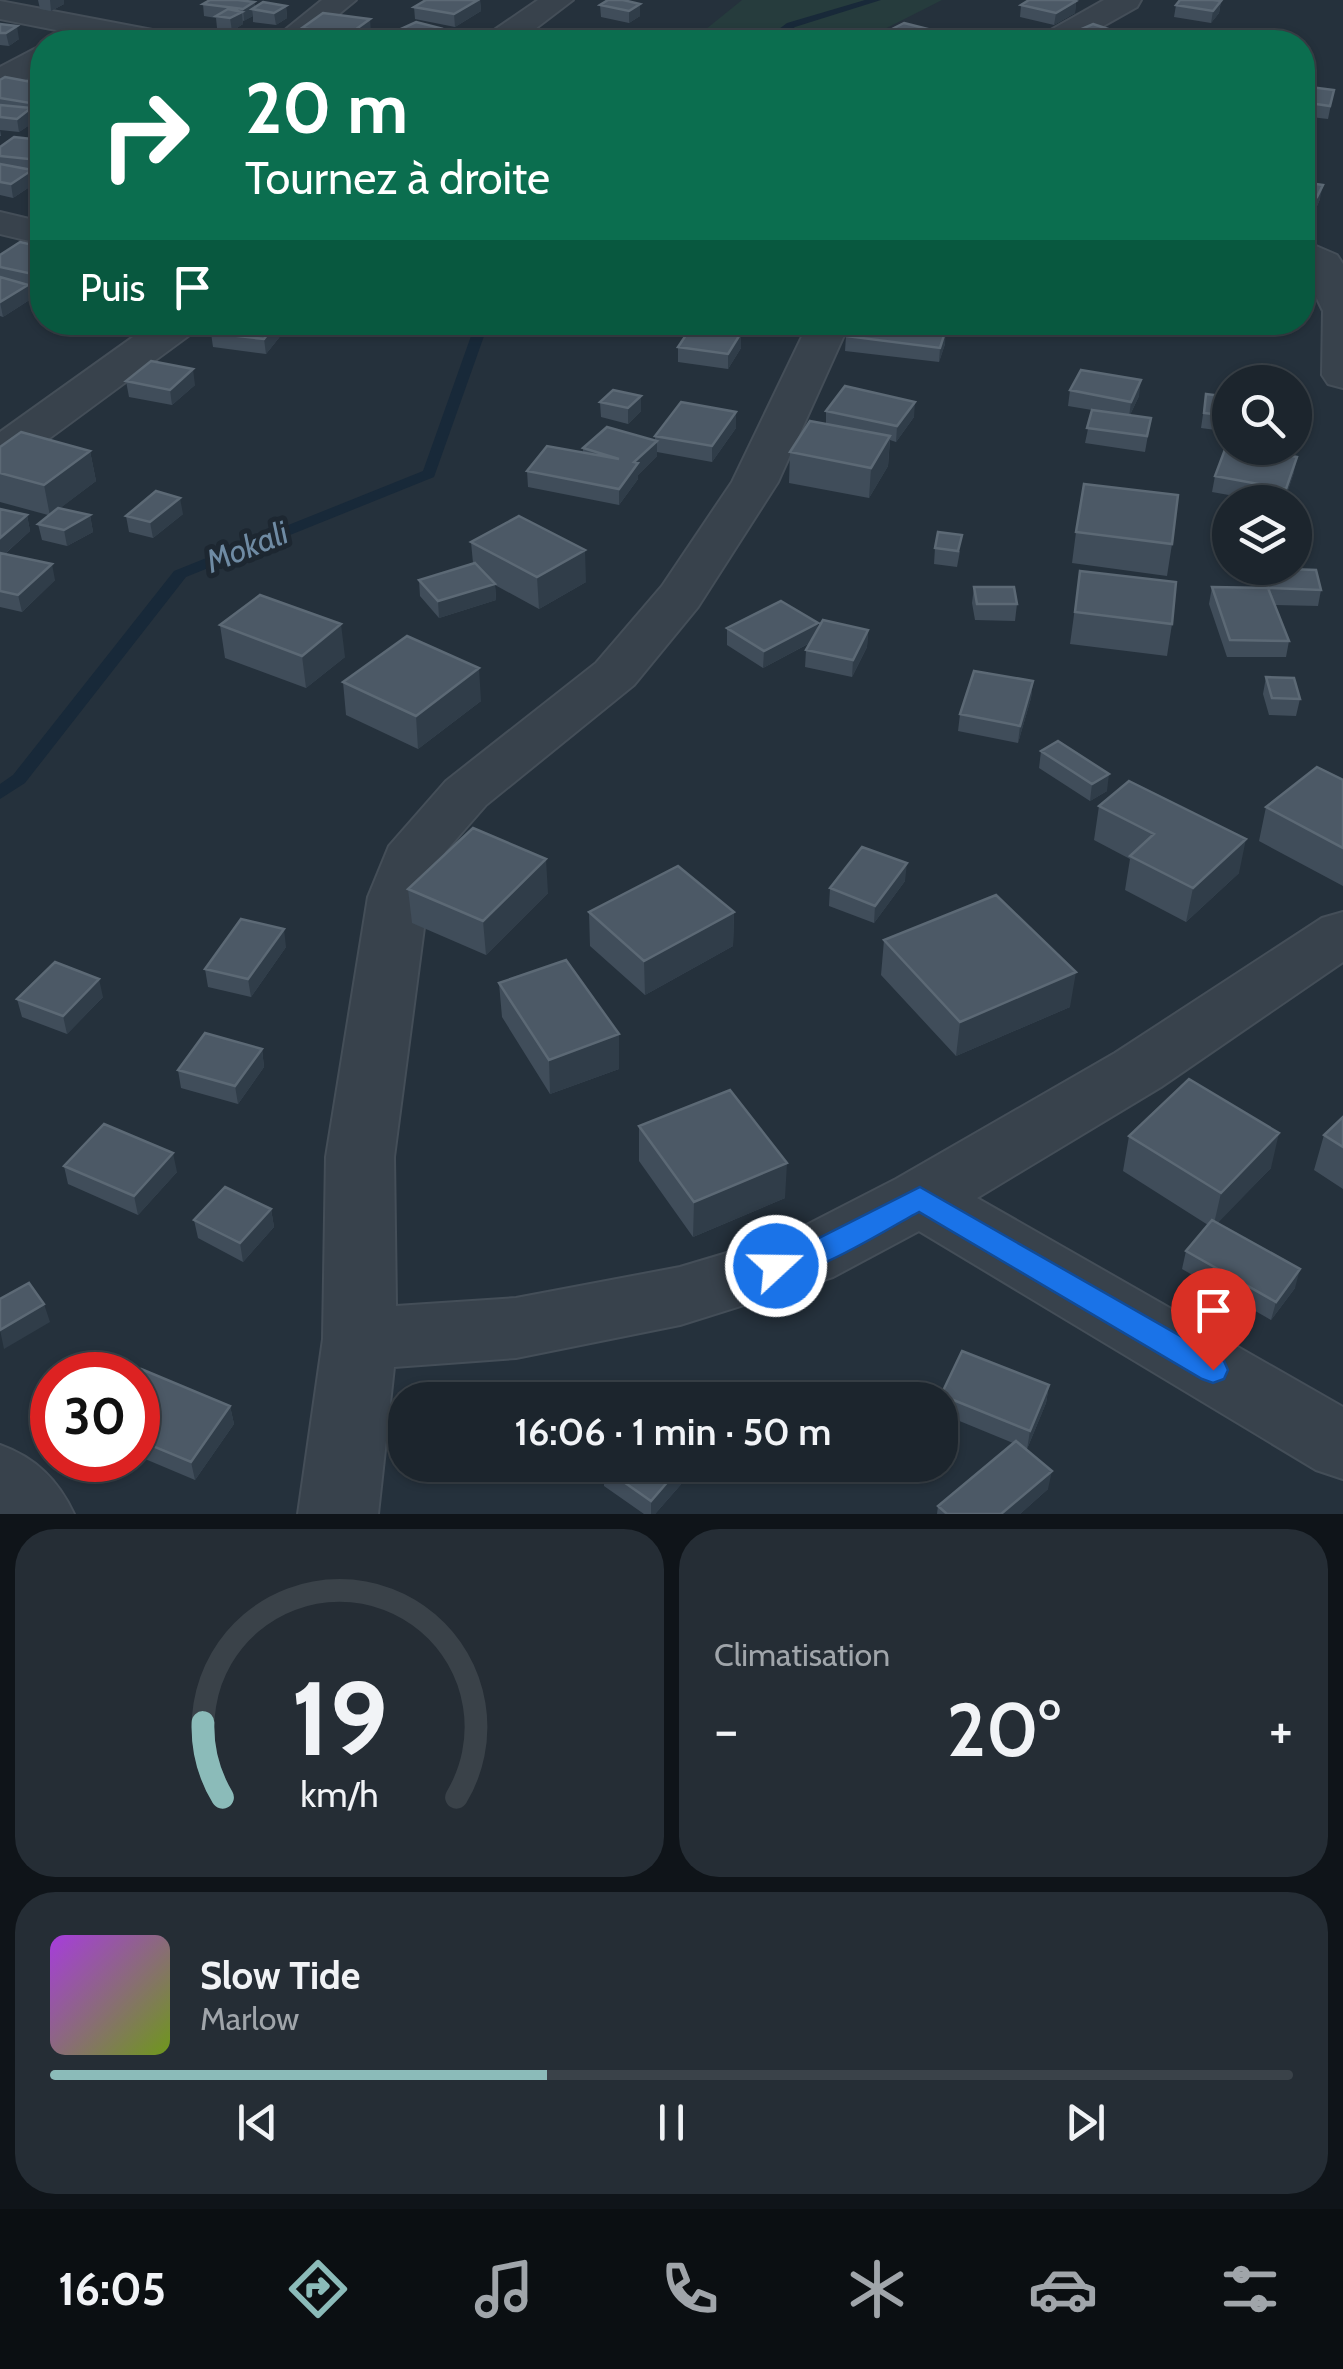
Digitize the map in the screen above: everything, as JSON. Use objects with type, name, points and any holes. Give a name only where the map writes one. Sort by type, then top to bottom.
[{"type":"street","points":[[78,30],[122,0]]},
{"type":"street","points":[[302,30],[341,0]]},
{"type":"street","points":[[515,30],[558,0]]},
{"type":"street","points":[[1074,30],[1126,0]]},
{"type":"street","points":[[0,10],[57,30]]},
{"type":"street","points":[[0,82],[30,63]]},
{"type":"street","points":[[0,223],[30,230]]},
{"type":"street","points":[[1315,258],[1324,263],[1343,311],[1343,375]]},
{"type":"street","points":[[0,453],[163,335]]},
{"type":"street","points":[[338,1514],[360,1339],[360,1158],[398,897],[418,846],[466,794],[615,674],[680,596],[755,482],[824,335]]},
{"type":"street","points":[[360,1339],[516,1328],[680,1296],[808,1257],[920,1198],[1138,1070],[1343,933]]},
{"type":"street","points":[[920,1198],[1343,1446]]},
{"type":"street","points":[[0,1479],[34,1514]]},
{"type":"green space","points":[[742,0],[942,0],[883,30],[705,30]]},
{"type":"building","points":[[210,0],[254,2],[243,9],[203,4]]},
{"type":"building","points":[[426,0],[478,0],[454,14],[414,7]]},
{"type":"building","points":[[608,0],[640,4],[629,11],[600,5]]},
{"type":"building","points":[[1029,0],[1076,1],[1056,13],[1021,5]]},
{"type":"building","points":[[1180,0],[1221,1],[1213,11],[1176,5]]},
{"type":"building","points":[[263,2],[286,6],[274,13],[252,9]]},
{"type":"building","points":[[228,9],[242,12],[230,18],[216,16]]},
{"type":"building","points":[[323,13],[370,19],[355,30],[302,28]]},
{"type":"building","points":[[416,22],[440,28],[436,30],[399,30]]},
{"type":"building","points":[[904,23],[932,30],[890,30]]},
{"type":"building","points":[[0,24],[17,26],[0,33]]},
{"type":"building","points":[[1093,24],[1111,30],[1079,30]]},
{"type":"building","points":[[5,77],[30,82],[30,103],[0,98],[0,80]]},
{"type":"building","points":[[1315,88],[1334,90],[1330,106],[1315,104]]},
{"type":"building","points":[[0,105],[30,108],[17,119],[0,117]]},
{"type":"building","points":[[14,137],[30,139],[30,158],[0,156],[0,147]]},
{"type":"building","points":[[0,164],[30,170],[11,184],[0,182]]},
{"type":"building","points":[[1315,184],[1323,185],[1317,197]]},
{"type":"building","points":[[20,242],[30,244],[30,273],[0,267],[0,255]]},
{"type":"building","points":[[0,277],[28,285],[0,302]]},
{"type":"building","points":[[229,335],[267,335],[264,339]]},
{"type":"building","points":[[686,335],[740,335],[728,354],[678,347]]},
{"type":"building","points":[[846,335],[944,335],[940,348]]},
{"type":"building","points":[[151,361],[193,369],[170,390],[126,381]]},
{"type":"building","points":[[1081,370],[1141,380],[1131,402],[1070,390]]},
{"type":"building","points":[[845,386],[915,402],[897,426],[826,411]]},
{"type":"building","points":[[613,390],[641,396],[628,408],[600,402]]},
{"type":"building","points":[[1206,394],[1212,395],[1212,414],[1204,413]]},
{"type":"building","points":[[681,402],[736,412],[712,446],[655,436]]},
{"type":"building","points":[[1092,410],[1151,418],[1147,436],[1087,428]]},
{"type":"building","points":[[810,421],[890,436],[871,468],[790,452]]},
{"type":"building","points":[[607,427],[657,441],[634,462],[638,463],[619,489],[527,471],[547,446],[619,459],[583,448]]},
{"type":"building","points":[[21,432],[90,451],[44,485],[0,473],[0,447]]},
{"type":"building","points":[[1219,465],[1294,465],[1287,485],[1215,476]]},
{"type":"building","points":[[1084,484],[1178,495],[1172,544],[1076,532]]},
{"type":"building","points":[[156,491],[180,498],[150,522],[126,516]]},
{"type":"building","points":[[58,508],[90,515],[64,530],[38,524]]},
{"type":"building","points":[[0,509],[27,515],[0,538]]},
{"type":"building","points":[[519,516],[585,550],[537,577],[471,542]]},
{"type":"building","points":[[938,532],[962,535],[958,551],[935,548]]},
{"type":"building","points":[[0,553],[52,564],[18,595],[0,591]]},
{"type":"building","points":[[475,563],[495,584],[438,601],[419,580]]},
{"type":"building","points":[[1312,570],[1316,570],[1321,590],[1267,585],[1312,585]]},
{"type":"building","points":[[1080,571],[1176,582],[1172,624],[1075,612]]},
{"type":"building","points":[[974,587],[1014,587],[1017,604],[977,604]]},
{"type":"building","points":[[1212,587],[1268,588],[1289,641],[1230,640]]},
{"type":"building","points":[[260,595],[341,624],[302,656],[220,625]]},
{"type":"building","points":[[781,601],[818,623],[764,651],[727,628]]},
{"type":"building","points":[[823,620],[868,630],[853,660],[806,650]]},
{"type":"building","points":[[407,636],[479,668],[416,716],[343,682]]},
{"type":"building","points":[[974,671],[1033,681],[1020,726],[960,714]]},
{"type":"building","points":[[1266,677],[1294,678],[1300,699],[1272,698]]},
{"type":"building","points":[[1058,741],[1109,774],[1092,784],[1041,751]]},
{"type":"building","points":[[1317,767],[1343,780],[1343,848],[1266,807]]},
{"type":"building","points":[[1129,781],[1246,839],[1193,888],[1130,856],[1154,834],[1099,806]]},
{"type":"building","points":[[473,828],[546,859],[483,921],[408,889]]},
{"type":"building","points":[[862,847],[907,863],[875,906],[830,888]]},
{"type":"building","points":[[678,866],[734,912],[644,961],[589,912]]},
{"type":"building","points":[[996,895],[1076,972],[960,1022],[884,940]]},
{"type":"building","points":[[241,919],[284,929],[248,979],[205,969]]},
{"type":"building","points":[[566,960],[619,1034],[549,1060],[499,983]]},
{"type":"building","points":[[55,962],[99,979],[63,1016],[17,999]]},
{"type":"building","points":[[205,1033],[262,1049],[235,1086],[178,1070]]},
{"type":"building","points":[[1189,1079],[1279,1133],[1221,1193],[1129,1136]]},
{"type":"building","points":[[730,1090],[787,1163],[694,1202],[639,1126]]},
{"type":"building","points":[[1343,1117],[1343,1147],[1324,1135]]},
{"type":"building","points":[[104,1124],[173,1153],[134,1196],[64,1166]]},
{"type":"building","points":[[225,1187],[271,1209],[240,1243],[194,1220]]},
{"type":"building","points":[[1212,1220],[1300,1269],[1276,1302],[1186,1251]]},
{"type":"building","points":[[29,1283],[44,1304],[0,1330],[0,1299]]},
{"type":"building","points":[[962,1351],[1049,1385],[1030,1431],[958,1402],[958,1382],[947,1382]]},
{"type":"building","points":[[160,1377],[230,1406],[191,1462],[160,1449]]},
{"type":"building","points":[[1016,1441],[1052,1471],[1001,1514],[947,1514],[938,1506]]},
{"type":"building","points":[[624,1482],[667,1482],[651,1501]]},
{"type":"waterway","name":"Mokali","points":[[784,30],[876,0]]},
{"type":"waterway","name":"Mokali","points":[[0,793],[19,779],[180,574],[429,474],[478,335]]},
{"type":"route","points":[[776,1266],[808,1257],[920,1198],[1213,1370]]}]
